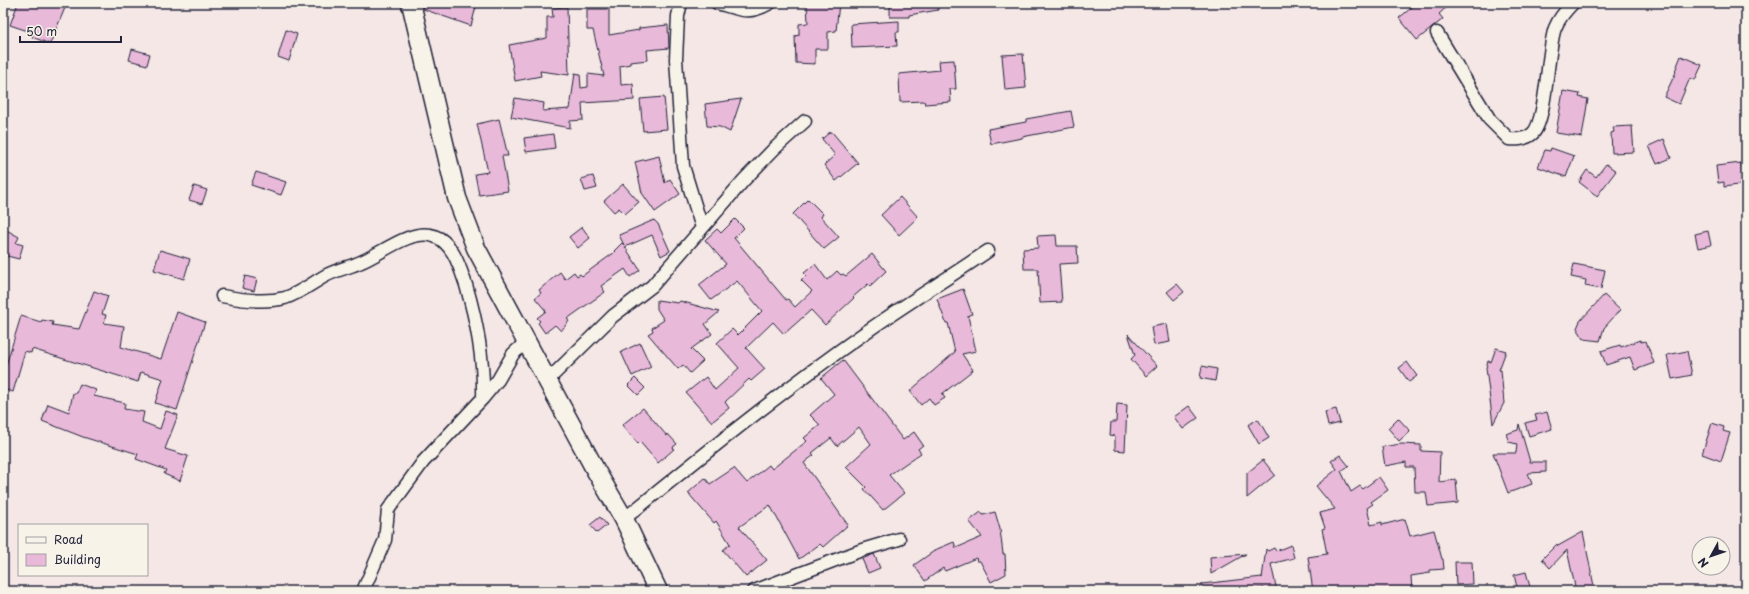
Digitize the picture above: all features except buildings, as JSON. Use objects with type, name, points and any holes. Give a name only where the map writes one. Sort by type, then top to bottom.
[{"type":"street","points":[[411,3],[457,198],[476,248],[624,520],[658,591]]},
{"type":"street","points":[[681,3],[678,16],[676,59],[683,166],[702,228]]},
{"type":"street","points":[[716,3],[746,11],[758,10],[770,3]]},
{"type":"street","points":[[1437,33],[1490,120],[1508,139],[1517,140],[1532,134],[1537,128],[1547,83],[1550,49],[1555,27],[1563,13],[1573,3]]},
{"type":"street","points":[[548,380],[613,316],[652,286],[744,180],[774,149],[805,121]]},
{"type":"street","points":[[222,296],[263,301],[286,297],[302,291],[326,275],[362,262],[402,240],[421,235],[434,236],[450,249],[461,271],[472,305],[484,373],[483,398]]},
{"type":"street","points":[[624,520],[700,457],[794,384],[867,332],[988,251]]},
{"type":"street","points":[[364,591],[385,540],[388,510],[423,462],[483,398],[498,380],[514,354],[526,342]]},
{"type":"street","points":[[754,591],[862,550],[899,539]]}]
